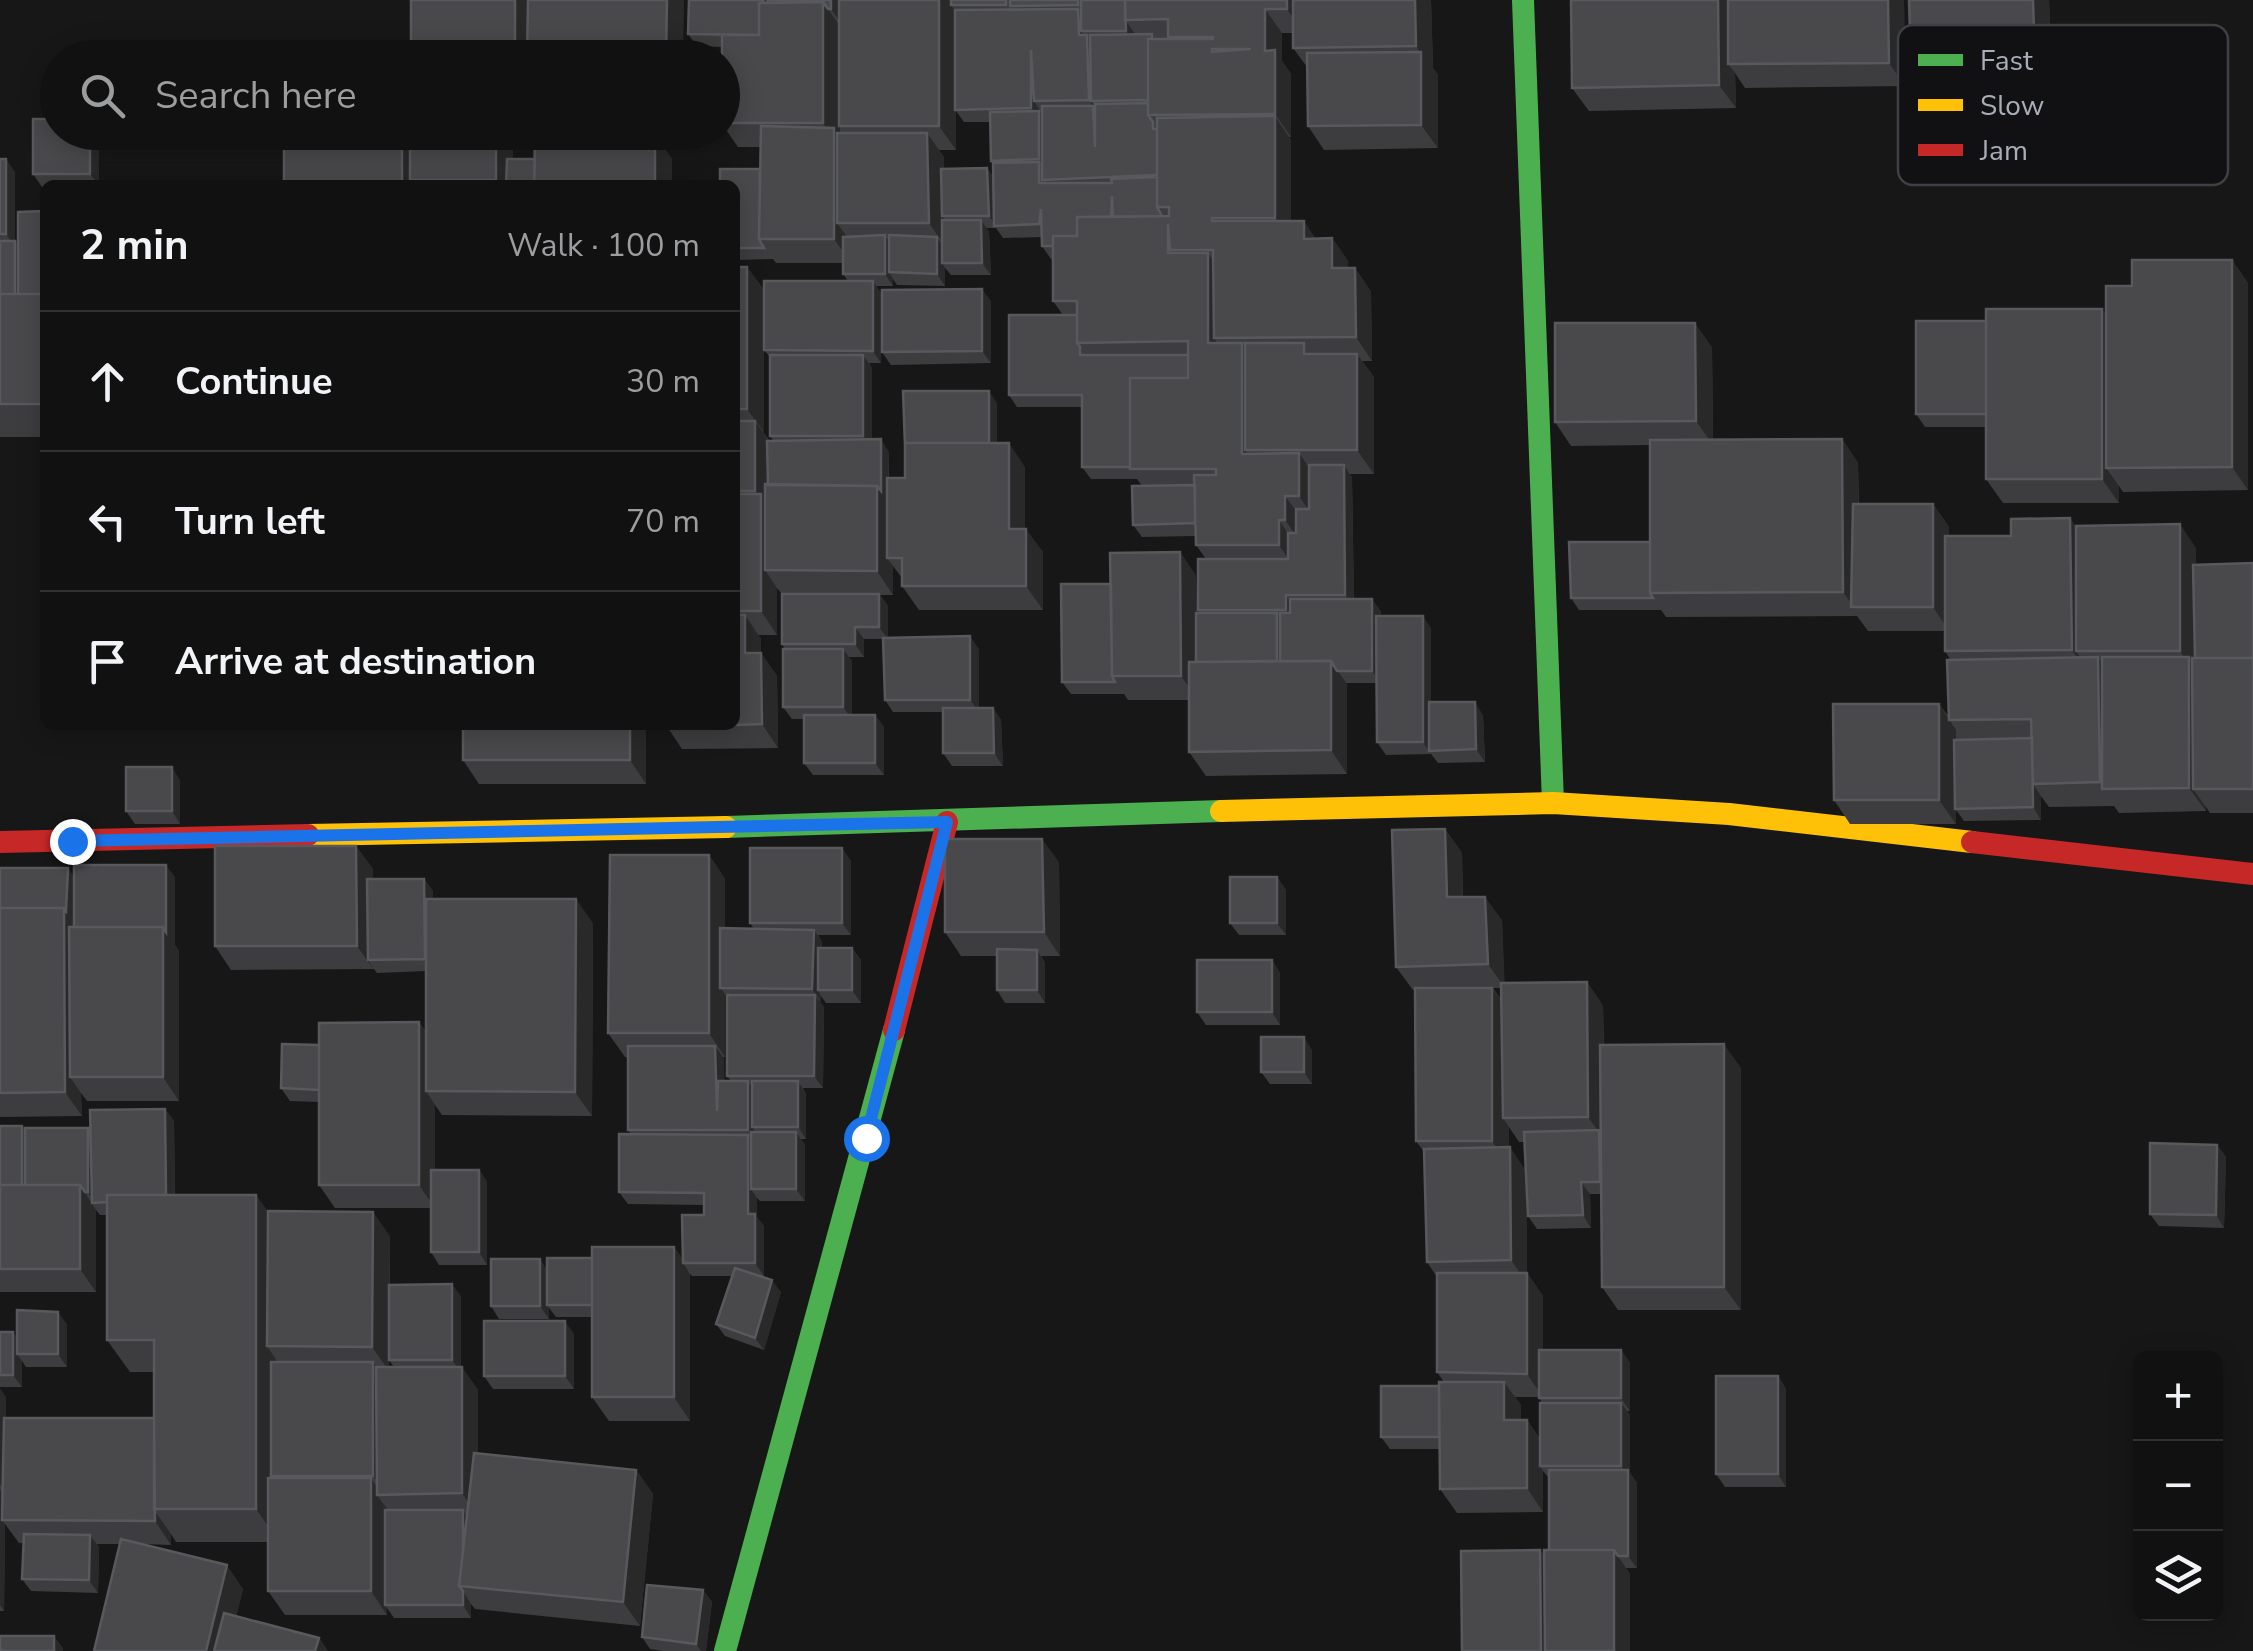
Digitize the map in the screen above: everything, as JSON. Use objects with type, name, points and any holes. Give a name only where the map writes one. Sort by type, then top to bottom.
[{"type":"street","points":[[1524,0],[1553,803]]},
{"type":"street","points":[[0,842],[947,822],[1338,806],[1553,803],[1729,814],[2253,874]]},
{"type":"street","points":[[725,1651],[885,1066],[947,822]]},
{"type":"building","points":[[411,0],[515,0],[515,40],[411,40]]},
{"type":"building","points":[[528,0],[667,0],[666,40],[527,40]]},
{"type":"building","points":[[689,0],[763,0],[759,3],[759,35],[688,34]]},
{"type":"building","points":[[768,0],[831,0],[831,9],[823,2]]},
{"type":"building","points":[[839,0],[939,0],[939,126],[839,126]]},
{"type":"building","points":[[951,0],[1006,0],[1006,5],[951,5]]},
{"type":"building","points":[[1010,0],[1078,0],[1078,5],[1010,6]]},
{"type":"building","points":[[1081,0],[1125,0],[1126,31],[1081,31]]},
{"type":"building","points":[[1125,0],[1287,0],[1287,9],[1265,9],[1265,51],[1275,50],[1275,114],[1148,115],[1148,39],[1213,37],[1168,37],[1168,19],[1125,20]]},
{"type":"building","points":[[1293,0],[1415,0],[1416,46],[1293,48]]},
{"type":"building","points":[[1571,0],[1718,0],[1719,85],[1572,88]]},
{"type":"building","points":[[1728,0],[1888,0],[1889,63],[1728,64]]},
{"type":"building","points":[[1909,0],[2033,0],[2034,25],[1910,25]]},
{"type":"building","points":[[823,2],[823,123],[740,123],[740,40],[722,40],[722,35],[759,35],[759,3]]},
{"type":"building","points":[[1078,9],[1079,35],[1087,35],[1089,100],[1034,101],[1031,50],[1031,108],[955,110],[955,10]]},
{"type":"building","points":[[1152,34],[1152,39],[1148,39],[1148,100],[1091,101],[1090,35]]},
{"type":"building","points":[[1421,52],[1421,125],[1308,126],[1307,53]]},
{"type":"building","points":[[1148,103],[1148,115],[1153,129],[1157,129],[1157,175],[1042,180],[1042,106],[1093,106],[1095,147],[1095,104]]},
{"type":"building","points":[[1039,111],[1039,159],[991,161],[990,112]]},
{"type":"building","points":[[1275,116],[1275,218],[1212,221],[1304,221],[1304,239],[1332,238],[1332,268],[1355,268],[1356,337],[1214,338],[1213,250],[1170,250],[1168,224],[1168,253],[1208,253],[1208,343],[1242,343],[1242,454],[1299,453],[1299,496],[1285,496],[1285,520],[1279,520],[1279,545],[1196,545],[1194,475],[1216,475],[1216,469],[1130,469],[1130,378],[1188,378],[1188,341],[1077,343],[1077,301],[1053,301],[1053,236],[1077,236],[1077,217],[1169,216],[1169,207],[1157,207],[1157,118]]},
{"type":"building","points":[[33,119],[40,119],[40,150],[90,150],[90,174],[33,174]]},
{"type":"building","points":[[761,126],[834,128],[834,239],[759,239]]},
{"type":"building","points":[[837,133],[927,133],[929,223],[837,223]]},
{"type":"building","points":[[284,150],[402,150],[402,180],[284,180]]},
{"type":"building","points":[[410,150],[496,150],[496,180],[410,180]]},
{"type":"building","points":[[535,150],[655,150],[655,180],[534,180]]},
{"type":"building","points":[[0,159],[6,159],[6,234],[0,234]]},
{"type":"building","points":[[507,159],[535,159],[534,180],[506,180]]},
{"type":"building","points":[[1039,162],[1039,183],[1112,183],[1111,179],[1157,177],[1157,207],[1162,216],[1113,217],[1112,196],[1111,217],[1077,217],[1077,236],[1053,236],[1053,246],[1042,246],[1041,209],[1039,224],[994,226],[993,163]]},
{"type":"building","points":[[987,168],[989,216],[942,216],[941,169]]},
{"type":"building","points":[[720,169],[760,169],[759,239],[764,248],[740,248],[740,180],[720,180]]},
{"type":"building","points":[[40,211],[40,294],[18,294],[18,212]]},
{"type":"building","points":[[942,220],[981,220],[982,263],[942,263]]},
{"type":"building","points":[[885,235],[885,274],[843,274],[843,237]]},
{"type":"building","points":[[889,235],[937,237],[937,274],[889,272]]},
{"type":"building","points":[[0,241],[15,241],[15,294],[0,294]]},
{"type":"building","points":[[2132,260],[2232,260],[2232,467],[2106,468],[2106,286],[2132,286]]},
{"type":"building","points":[[740,267],[747,267],[747,409],[740,409]]},
{"type":"building","points":[[764,281],[873,281],[873,351],[764,350]]},
{"type":"building","points":[[982,289],[982,351],[882,352],[882,290]]},
{"type":"building","points":[[0,294],[40,294],[40,404],[0,404]]},
{"type":"building","points":[[1986,309],[2102,309],[2102,479],[1986,479]]},
{"type":"building","points":[[1009,315],[1077,315],[1080,355],[1188,355],[1188,378],[1130,378],[1130,467],[1082,467],[1082,395],[1009,395]]},
{"type":"building","points":[[1916,321],[1986,321],[1986,414],[1916,414]]},
{"type":"building","points":[[1555,323],[1695,323],[1696,421],[1555,422]]},
{"type":"building","points":[[1245,343],[1304,343],[1304,354],[1357,354],[1357,450],[1245,450]]},
{"type":"building","points":[[770,355],[863,355],[863,436],[770,436]]},
{"type":"building","points":[[903,391],[989,391],[989,443],[905,446]]},
{"type":"building","points":[[740,421],[755,421],[755,491],[740,491]]},
{"type":"building","points":[[881,439],[881,491],[877,486],[768,485],[767,441]]},
{"type":"building","points":[[1842,439],[1843,592],[1650,593],[1650,440]]},
{"type":"building","points":[[905,443],[1009,443],[1009,529],[1026,529],[1026,586],[902,586],[902,558],[887,558],[887,478],[905,478]]},
{"type":"building","points":[[1309,465],[1344,465],[1345,595],[1286,595],[1286,610],[1198,610],[1198,559],[1288,559],[1288,533],[1296,533],[1296,509],[1309,509]]},
{"type":"building","points":[[765,484],[877,486],[877,571],[765,570]]},
{"type":"building","points":[[1195,485],[1195,523],[1133,525],[1132,486]]},
{"type":"building","points":[[740,494],[761,494],[761,611],[740,611]]},
{"type":"building","points":[[1853,504],[1933,504],[1933,607],[1851,607]]},
{"type":"building","points":[[2070,518],[2072,650],[1945,651],[1945,536],[2011,536],[2011,519]]},
{"type":"building","points":[[2180,524],[2180,651],[2076,651],[2076,526]]},
{"type":"building","points":[[1569,542],[1650,542],[1653,598],[1571,598]]},
{"type":"building","points":[[1180,552],[1181,676],[1112,676],[1110,553]]},
{"type":"building","points":[[2253,563],[2253,658],[2195,658],[2193,565]]},
{"type":"building","points":[[1061,584],[1111,584],[1115,682],[1062,682]]},
{"type":"building","points":[[782,594],[879,594],[879,627],[855,627],[855,644],[782,644]]},
{"type":"building","points":[[1290,599],[1372,599],[1372,671],[1337,671],[1331,661],[1280,661],[1280,613],[1290,613]]},
{"type":"building","points":[[1196,613],[1277,613],[1277,661],[1196,662]]},
{"type":"building","points":[[740,615],[745,615],[745,653],[761,653],[762,724],[740,725]]},
{"type":"building","points":[[1376,616],[1423,616],[1423,742],[1377,742]]},
{"type":"building","points":[[970,636],[970,700],[885,700],[883,638]]},
{"type":"building","points":[[783,649],[843,649],[843,707],[783,707]]},
{"type":"building","points":[[2098,657],[2100,782],[2033,784],[2031,719],[1949,720],[1947,660]]},
{"type":"building","points":[[2102,657],[2189,657],[2189,788],[2102,789]]},
{"type":"building","points":[[2192,658],[2253,658],[2253,789],[2193,789]]},
{"type":"building","points":[[1331,661],[1331,750],[1189,752],[1189,662]]},
{"type":"building","points":[[1429,702],[1475,702],[1476,749],[1429,751]]},
{"type":"building","points":[[1833,704],[1939,704],[1939,800],[1834,800]]},
{"type":"building","points":[[943,708],[993,708],[994,753],[943,753]]},
{"type":"building","points":[[804,715],[875,715],[875,763],[804,763]]},
{"type":"building","points":[[463,730],[630,730],[630,760],[463,760]]},
{"type":"building","points":[[2032,738],[2033,807],[1955,809],[1954,740]]},
{"type":"building","points":[[126,767],[172,767],[172,811],[126,811]]},
{"type":"building","points":[[1445,829],[1447,897],[1485,897],[1488,964],[1396,967],[1392,830]]},
{"type":"building","points":[[945,839],[1042,839],[1044,932],[945,932]]},
{"type":"building","points":[[215,846],[356,846],[357,946],[215,946]]},
{"type":"building","points":[[750,848],[842,848],[842,923],[750,923]]},
{"type":"building","points":[[610,855],[709,855],[709,1033],[608,1033]]},
{"type":"building","points":[[74,865],[166,865],[166,932],[163,927],[74,927]]},
{"type":"building","points":[[0,868],[68,868],[66,911],[0,908]]},
{"type":"building","points":[[1230,877],[1277,877],[1277,923],[1230,923]]},
{"type":"building","points":[[367,879],[424,879],[425,959],[368,960]]},
{"type":"building","points":[[426,899],[576,899],[575,1092],[426,1091]]},
{"type":"building","points":[[0,908],[64,908],[65,1092],[0,1093]]},
{"type":"building","points":[[69,927],[163,927],[163,1077],[70,1077]]},
{"type":"building","points":[[720,928],[814,930],[812,989],[720,988]]},
{"type":"building","points":[[818,948],[852,948],[852,990],[818,990]]},
{"type":"building","points":[[997,949],[1037,950],[1037,990],[997,990]]},
{"type":"building","points":[[1197,960],[1272,960],[1272,1012],[1197,1012]]},
{"type":"building","points":[[1587,982],[1588,1117],[1503,1118],[1501,983]]},
{"type":"building","points":[[1415,988],[1492,988],[1492,1141],[1416,1141]]},
{"type":"building","points":[[727,995],[815,995],[814,1076],[727,1076]]},
{"type":"building","points":[[419,1022],[419,1185],[319,1185],[319,1023]]},
{"type":"building","points":[[1261,1037],[1304,1037],[1304,1072],[1261,1072]]},
{"type":"building","points":[[282,1044],[319,1045],[319,1090],[281,1088]]},
{"type":"building","points":[[1724,1044],[1724,1287],[1602,1287],[1600,1045]]},
{"type":"building","points":[[628,1046],[715,1046],[717,1111],[718,1081],[748,1081],[748,1130],[628,1130]]},
{"type":"building","points":[[752,1081],[798,1081],[798,1127],[752,1127]]},
{"type":"building","points":[[165,1109],[166,1195],[107,1195],[107,1202],[92,1203],[90,1110]]},
{"type":"building","points":[[0,1126],[22,1126],[22,1185],[0,1185]]},
{"type":"building","points":[[25,1128],[88,1128],[88,1192],[80,1185],[25,1185]]},
{"type":"building","points":[[1599,1130],[1600,1182],[1581,1182],[1583,1215],[1528,1216],[1524,1132]]},
{"type":"building","points":[[751,1132],[796,1132],[796,1189],[751,1189]]},
{"type":"building","points":[[619,1134],[748,1135],[748,1214],[755,1214],[755,1263],[683,1263],[682,1215],[704,1215],[704,1193],[619,1192]]},
{"type":"building","points":[[2150,1143],[2217,1145],[2216,1215],[2150,1214]]},
{"type":"building","points":[[1510,1147],[1511,1260],[1427,1262],[1424,1149]]},
{"type":"building","points":[[431,1170],[479,1170],[479,1252],[431,1252]]},
{"type":"building","points":[[0,1185],[80,1185],[80,1269],[0,1269]]},
{"type":"building","points":[[107,1195],[256,1195],[256,1509],[154,1509],[154,1340],[107,1340]]},
{"type":"building","points":[[268,1211],[373,1212],[372,1347],[267,1346]]},
{"type":"building","points":[[592,1247],[674,1247],[674,1397],[592,1397]]},
{"type":"building","points":[[547,1258],[592,1258],[592,1305],[547,1305]]},
{"type":"building","points":[[491,1259],[540,1259],[540,1306],[491,1306]]},
{"type":"building","points":[[735,1268],[772,1280],[755,1338],[716,1324]]},
{"type":"building","points":[[1437,1273],[1527,1273],[1527,1374],[1437,1372]]},
{"type":"building","points":[[452,1284],[452,1360],[389,1360],[389,1285]]},
{"type":"building","points":[[17,1310],[58,1312],[58,1354],[17,1354]]},
{"type":"building","points":[[484,1321],[565,1321],[565,1376],[484,1376]]},
{"type":"building","points":[[0,1332],[13,1332],[13,1375],[0,1375]]},
{"type":"building","points":[[1539,1350],[1621,1350],[1621,1398],[1539,1398]]},
{"type":"building","points":[[271,1362],[373,1362],[373,1476],[271,1476]]},
{"type":"building","points":[[376,1367],[462,1367],[462,1493],[377,1495]]},
{"type":"building","points":[[1716,1376],[1778,1376],[1778,1474],[1716,1474]]},
{"type":"building","points":[[1439,1382],[1504,1382],[1504,1420],[1527,1420],[1527,1488],[1440,1489]]},
{"type":"building","points":[[1381,1386],[1439,1386],[1439,1437],[1381,1437]]},
{"type":"building","points":[[1540,1403],[1621,1403],[1621,1466],[1540,1466]]},
{"type":"building","points":[[4,1418],[154,1418],[155,1521],[2,1520]]},
{"type":"building","points":[[474,1453],[636,1470],[623,1602],[459,1586]]},
{"type":"building","points":[[1549,1470],[1628,1470],[1628,1556],[1618,1556],[1614,1550],[1549,1550]]},
{"type":"building","points":[[268,1478],[371,1478],[371,1591],[268,1591]]},
{"type":"building","points":[[385,1510],[463,1510],[459,1586],[463,1605],[385,1605]]},
{"type":"building","points":[[24,1534],[90,1535],[89,1580],[22,1579]]},
{"type":"building","points":[[121,1539],[227,1565],[206,1651],[94,1651]]},
{"type":"building","points":[[1540,1550],[1541,1651],[1462,1651],[1461,1551]]},
{"type":"building","points":[[1544,1550],[1614,1550],[1614,1651],[1545,1651]]},
{"type":"building","points":[[647,1585],[703,1590],[696,1644],[642,1637]]},
{"type":"building","points":[[224,1613],[319,1638],[315,1651],[214,1651]]},
{"type":"building","points":[[0,1636],[54,1636],[54,1651],[0,1651]]},
{"type":"traffic: fast","points":[[1523,0],[1553,803]]},
{"type":"traffic: fast","points":[[726,827],[1221,811]]},
{"type":"traffic: fast","points":[[725,1651],[894,1030]]},
{"type":"traffic: slow","points":[[1221,811],[1553,803],[1729,814],[1972,842]]},
{"type":"traffic: slow","points":[[308,835],[726,827]]},
{"type":"traffic: jam","points":[[894,1030],[947,822]]},
{"type":"traffic: jam","points":[[0,842],[308,835]]},
{"type":"traffic: jam","points":[[1972,842],[2253,874]]},
{"type":"route","points":[[72,841],[947,822],[866,1138]]}]
